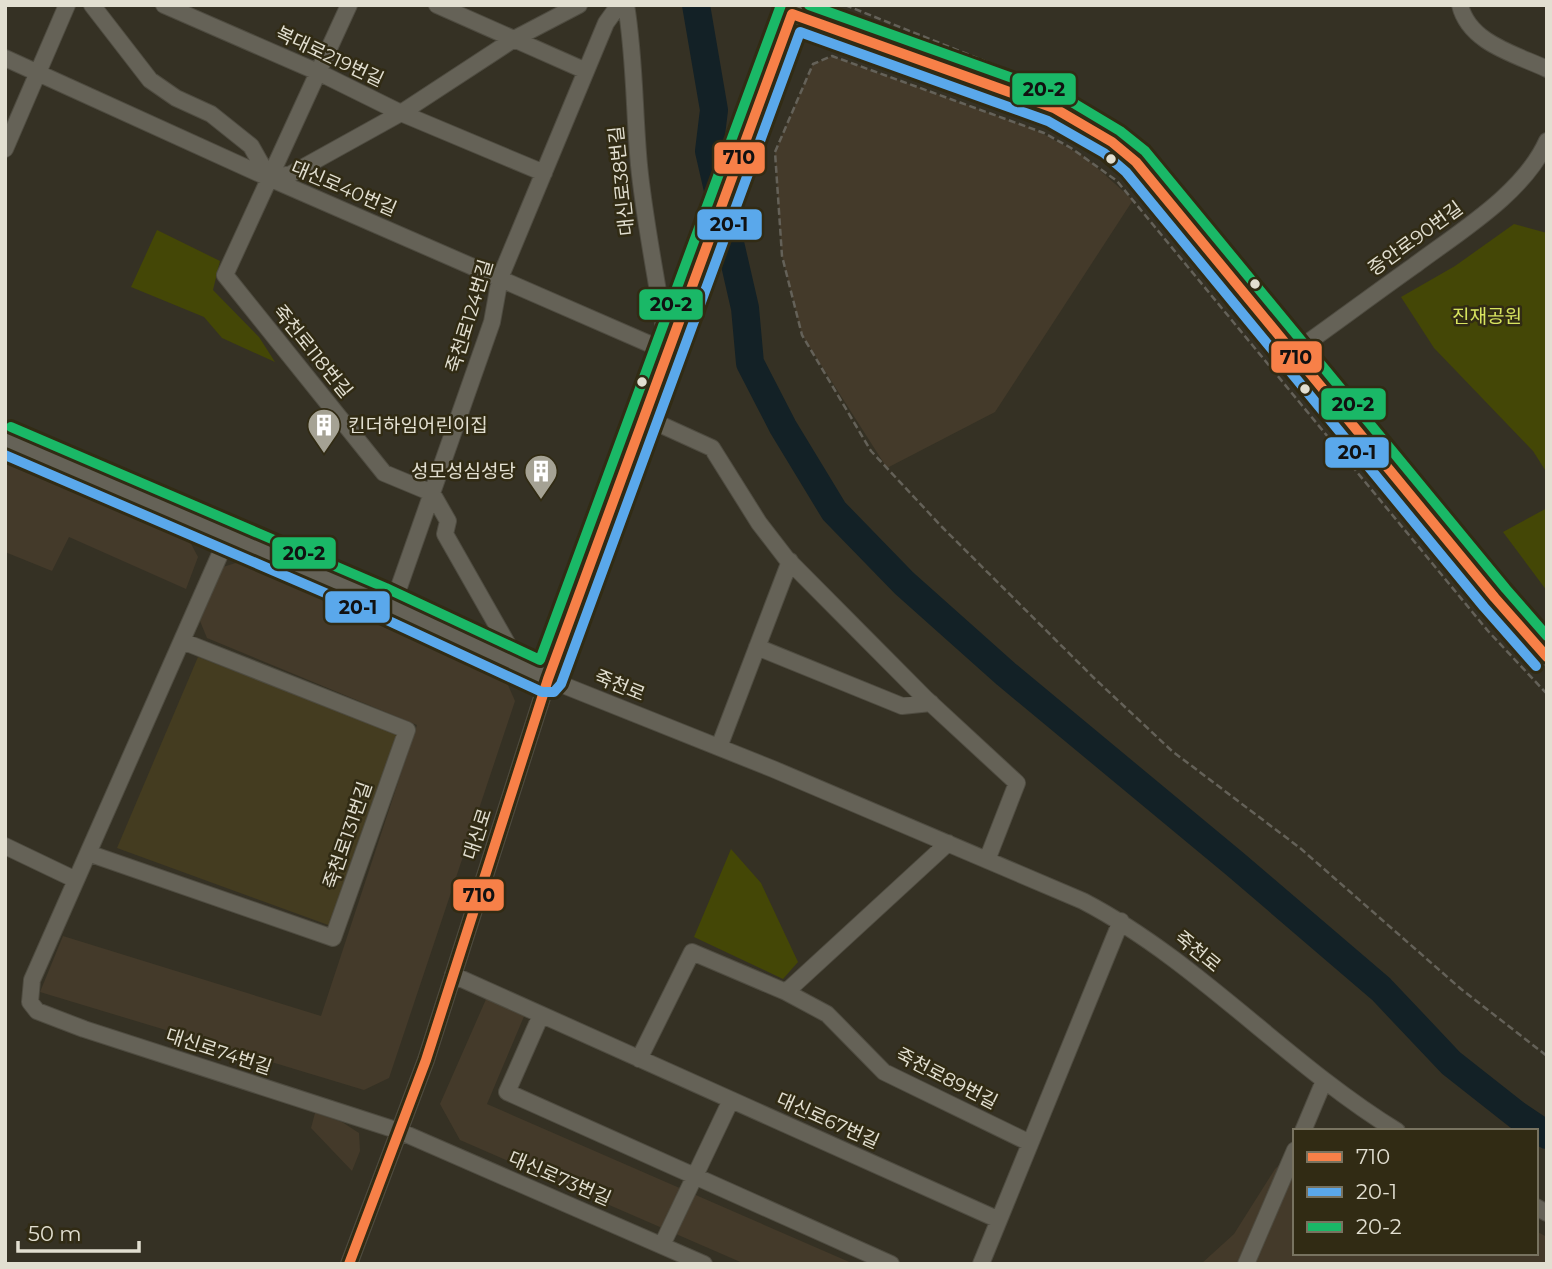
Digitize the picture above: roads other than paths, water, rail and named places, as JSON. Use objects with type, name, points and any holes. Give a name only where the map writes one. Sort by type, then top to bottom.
[{"type":"street","points":[[5,149],[67,5]]},
{"type":"street","points":[[92,5],[150,80],[176,98],[212,114],[251,146],[269,178],[291,174],[401,113],[514,39],[579,5]]},
{"type":"street","name":"복대로219번길","points":[[164,5],[320,73],[401,113],[544,173]]},
{"type":"street","name":"죽천로118번길","points":[[349,5],[225,275],[384,472],[432,493]]},
{"type":"street","points":[[437,5],[586,71]]},
{"type":"street","name":"죽천로124번길","points":[[392,607],[492,323],[500,278],[606,23],[619,5]]},
{"type":"street","name":"대신로38번길","points":[[626,5],[632,42],[639,162],[647,236],[670,348]]},
{"type":"street","points":[[1460,5],[1463,20],[1486,41],[1547,69]]},
{"type":"street","points":[[793,10],[1055,108],[1112,142],[1136,162],[1501,606],[1547,657]]},
{"type":"street","name":"대신로","points":[[349,1264],[426,1060],[548,679],[793,10]]},
{"type":"street","name":"대신로40번길","points":[[5,58],[269,178],[670,348]]},
{"type":"street","name":"증안로90번길","points":[[1293,354],[1474,221],[1514,187],[1547,141]]},
{"type":"street","points":[[644,417],[712,448],[759,523],[790,561],[931,703],[1017,783],[987,860]]},
{"type":"street","name":"죽천로","points":[[5,440],[392,607],[548,679],[719,747],[1083,901],[1121,921],[1154,943],[1324,1081],[1394,1129]]},
{"type":"street","points":[[432,493],[448,521],[445,534],[520,666]]},
{"type":"street","points":[[5,846],[76,880],[228,536]]},
{"type":"street","points":[[719,747],[790,561]]},
{"type":"street","name":"죽천로131번길","points":[[88,853],[333,938],[407,730],[182,641]]},
{"type":"street","points":[[757,647],[902,706],[931,703]]},
{"type":"street","points":[[639,1059],[692,952],[786,992],[948,843]]},
{"type":"street","name":"대신로74번길","points":[[76,880],[32,980],[30,1002],[37,1011],[84,1029],[399,1130]]},
{"type":"street","points":[[981,1264],[1121,921]]},
{"type":"street","name":"대신로67번길","points":[[453,975],[999,1220]]},
{"type":"street","name":"죽천로89번길","points":[[786,992],[827,1014],[884,1072],[1030,1143]]},
{"type":"street","points":[[541,1015],[507,1092],[891,1264]]},
{"type":"street","points":[[1304,1129],[1324,1081]]},
{"type":"street","points":[[662,1245],[731,1100]]},
{"type":"street","name":"대신로73번길","points":[[399,1130],[704,1264]]},
{"type":"street","points":[[1246,1264],[1293,1155]]},
{"type":"waterway","points":[[696,5],[714,110],[709,151],[745,308],[750,363],[783,427],[834,511],[904,583],[1006,674],[1381,989],[1451,1063],[1547,1135]]},
{"type":"place","name":"킨더하임어린이집","points":[[324,455]]},
{"type":"place","name":"성모성심성당","points":[[541,501]]},
{"type":"park label","name":"진재공원","points":[[1487,316]]}]
